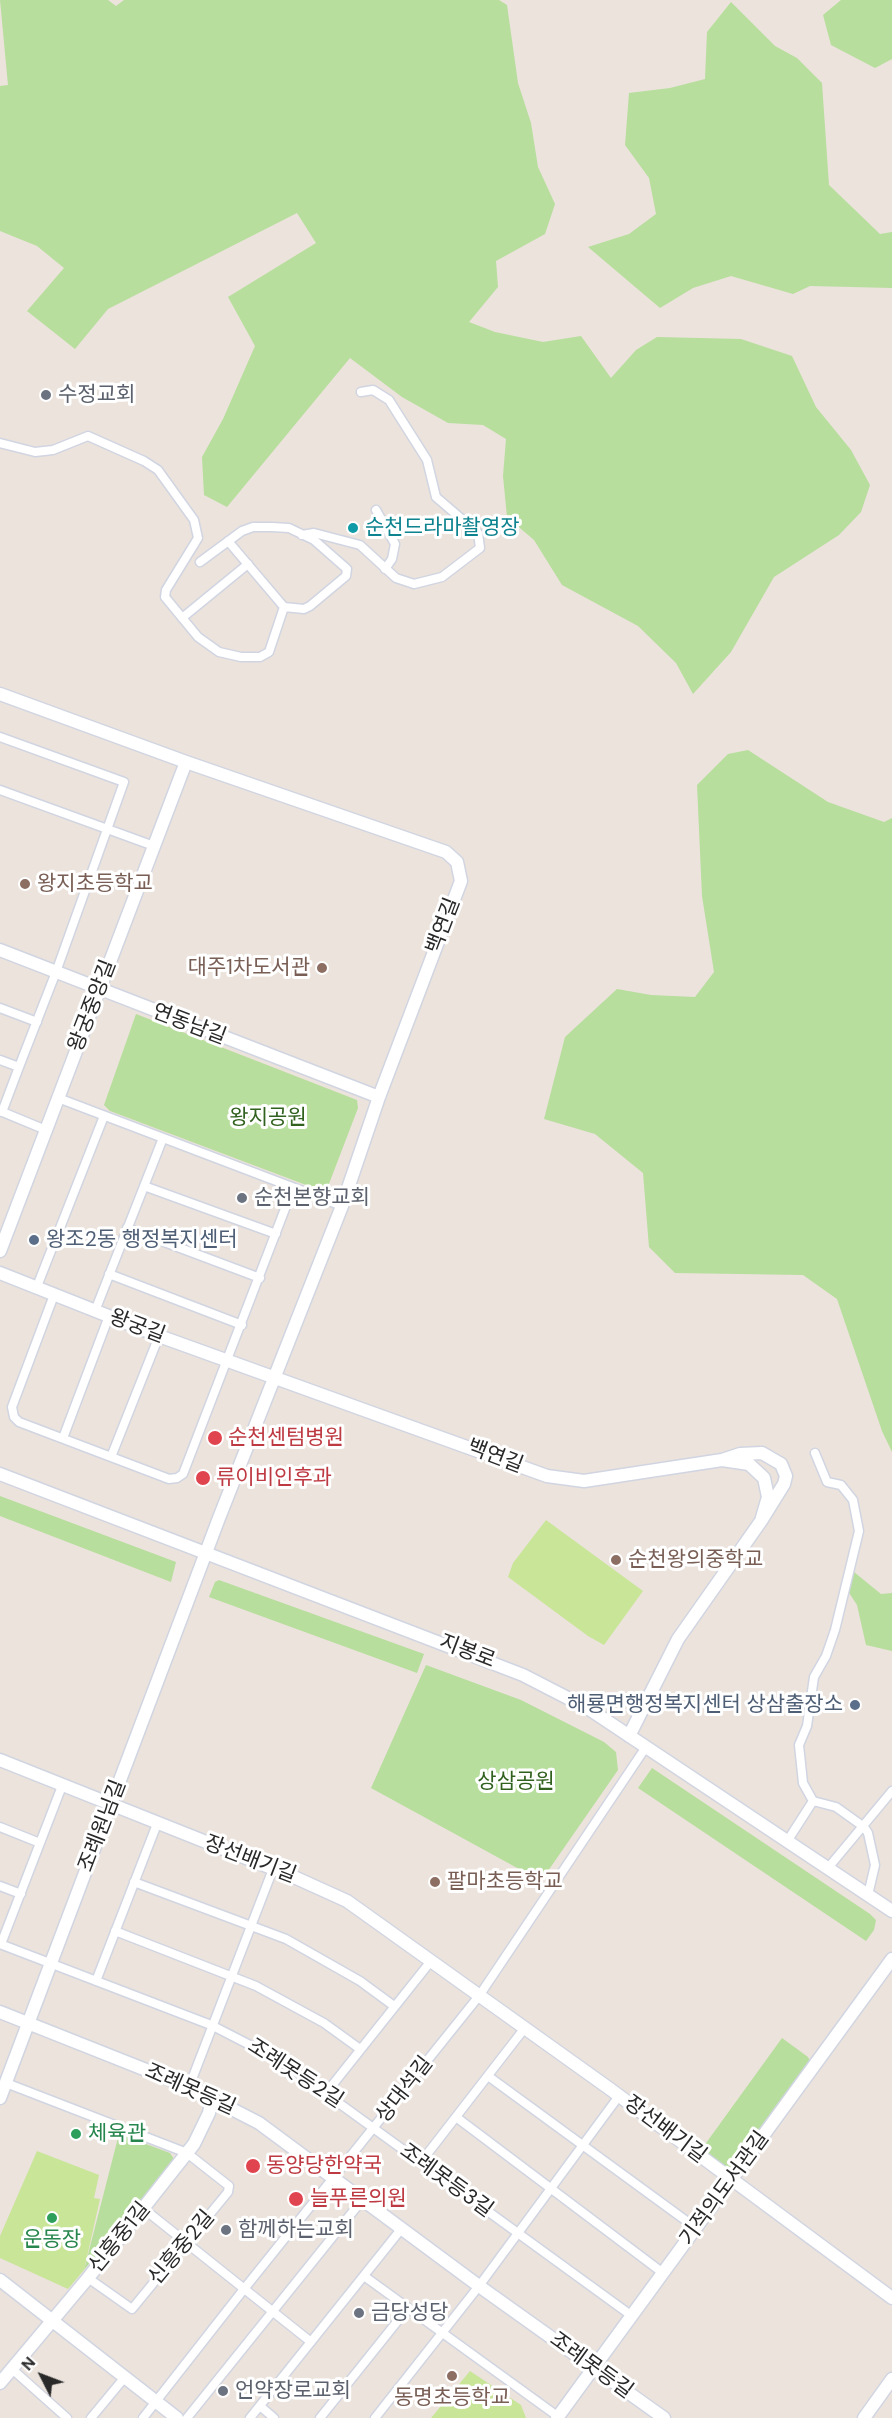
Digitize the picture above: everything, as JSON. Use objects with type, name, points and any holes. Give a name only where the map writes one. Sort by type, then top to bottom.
[{"type":"street","points":[[302,535],[314,533],[360,545],[396,578],[414,584],[433,581],[480,548],[478,533],[436,497],[427,460],[389,400],[373,390],[361,392]]},
{"type":"street","points":[[0,443],[35,452],[53,450],[88,436],[144,461],[158,470],[194,520],[198,538],[166,590],[165,597],[198,637],[219,652],[241,657],[260,657],[268,652],[284,607]]},
{"type":"street","points":[[376,510],[395,544],[392,559],[385,569]]},
{"type":"street","points":[[200,562],[228,541],[253,527],[289,528],[337,558],[347,569],[346,576],[310,606],[303,609],[284,607],[228,541]]},
{"type":"street","points":[[182,618],[248,564]]},
{"type":"street","name":"백연길","points":[[0,694],[186,762],[446,852],[457,862],[461,881],[379,1097],[342,1206],[206,1553]]},
{"type":"street","points":[[0,737],[124,782],[56,972],[1,1111],[46,1130]]},
{"type":"street","name":"왕궁중앙길","points":[[0,1251],[186,762]]},
{"type":"street","points":[[0,790],[154,846]]},
{"type":"street","name":"연동남길","points":[[0,950],[379,1097]]},
{"type":"street","points":[[0,1008],[37,1022]]},
{"type":"street","points":[[0,1060],[19,1067]]},
{"type":"street","points":[[58,1098],[342,1206]]},
{"type":"street","points":[[36,1289],[104,1116]]},
{"type":"street","points":[[95,1311],[163,1138]]},
{"type":"street","points":[[144,1186],[276,1234]]},
{"type":"street","points":[[54,1295],[12,1412],[19,1422],[170,1479],[181,1476],[242,1325],[293,1188]]},
{"type":"street","points":[[127,1228],[260,1278]]},
{"type":"street","name":"왕궁길","points":[[0,1273],[36,1289],[276,1379]]},
{"type":"street","points":[[110,1274],[242,1325]]},
{"type":"street","points":[[63,1438],[109,1316]]},
{"type":"street","points":[[111,1457],[159,1336]]},
{"type":"street","name":"백연길","points":[[276,1379],[531,1471],[566,1480],[608,1478],[722,1460],[740,1454],[762,1453],[777,1460],[784,1469],[784,1484],[761,1521],[678,1639],[629,1736]]},
{"type":"street","points":[[814,1453],[827,1482],[841,1485],[849,1493],[859,1531],[835,1630],[826,1656],[814,1677],[807,1726],[799,1745],[803,1783],[813,1801],[836,1807],[864,1827],[871,1840],[875,1865],[868,1894]]},
{"type":"street","name":"백연길","points":[[722,1460],[749,1464],[764,1478],[768,1497],[761,1521]]},
{"type":"street","name":"지봉로","points":[[0,1474],[508,1668],[589,1709],[892,1911]]},
{"type":"street","name":"조례원님길","points":[[0,2098],[206,1553]]},
{"type":"street","name":"상대석길","points":[[143,2418],[479,1996],[646,1747]]},
{"type":"street","name":"장선배기길","points":[[0,1760],[347,1901],[619,2096],[892,2298]]},
{"type":"street","points":[[1,1944],[62,1786]]},
{"type":"street","points":[[828,1868],[892,1791]]},
{"type":"street","points":[[788,1840],[813,1801]]},
{"type":"street","points":[[96,1981],[157,1824]]},
{"type":"street","points":[[0,1827],[40,1843]]},
{"type":"street","points":[[189,2087],[273,1869]]},
{"type":"street","points":[[134,1882],[251,1925],[326,1960],[394,2006]]},
{"type":"street","points":[[0,1886],[21,1894]]},
{"type":"street","points":[[115,1931],[231,1976],[287,2001],[360,2049]]},
{"type":"street","name":"조례못등2길","points":[[1,1944],[212,2026],[281,2061],[374,2128]]},
{"type":"street","name":"기적의도서관길","points":[[558,2417],[892,1959]]},
{"type":"street","points":[[326,2093],[430,1961]]},
{"type":"street","name":"조례못등길","points":[[0,2012],[189,2087],[259,2123],[479,2286],[664,2418]]},
{"type":"street","points":[[421,2162],[524,2029]]},
{"type":"street","points":[[488,2076],[696,2228]]},
{"type":"street","points":[[6,2083],[187,2153]]},
{"type":"street","points":[[375,2418],[479,2286],[619,2096]]},
{"type":"street","name":"신흥중1길","points":[[0,2383],[54,2320],[187,2153],[209,2113],[212,2097]]},
{"type":"street","points":[[456,2118],[663,2273]]},
{"type":"street","name":"조례못등3길","points":[[374,2128],[632,2316]]},
{"type":"street","name":"신흥중2길","points":[[88,2278],[132,2309],[187,2244],[229,2189],[227,2184],[187,2153]]},
{"type":"street","points":[[187,2418],[363,2199]]},
{"type":"street","points":[[144,2209],[311,2342]]},
{"type":"street","points":[[250,2418],[402,2228]]},
{"type":"street","points":[[364,2276],[558,2417]]},
{"type":"street","points":[[0,2280],[177,2418]]},
{"type":"street","points":[[320,2418],[408,2308]]},
{"type":"street","points":[[12,2369],[67,2418]]},
{"type":"street","points":[[91,2418],[125,2377]]},
{"type":"street","points":[[864,2418],[892,2379]]},
{"type":"street","points":[[260,2406],[274,2418]]},
{"type":"green space","points":[[0,0],[108,0],[116,6],[124,0],[499,0],[507,5],[518,83],[531,123],[538,167],[555,204],[545,234],[496,261],[498,287],[469,322],[495,332],[543,342],[581,336],[611,378],[636,350],[657,337],[741,339],[792,356],[816,407],[851,450],[870,485],[861,512],[839,535],[774,577],[731,652],[693,694],[676,663],[638,626],[562,585],[534,540],[507,517],[503,476],[506,439],[483,425],[448,423],[402,397],[350,358],[227,507],[204,495],[202,457],[223,419],[255,346],[228,297],[316,243],[297,213],[108,309],[75,349],[27,311],[64,268],[37,246],[0,231],[0,86],[8,85]]},
{"type":"green space","points":[[841,0],[892,0],[892,59],[875,68],[831,45],[823,15]]},
{"type":"green space","points":[[731,2],[775,46],[797,58],[822,83],[829,185],[880,234],[892,232],[892,288],[810,286],[793,294],[731,276],[693,288],[660,308],[588,247],[629,234],[656,214],[649,178],[625,145],[629,93],[670,88],[705,79],[707,32]]},
{"type":"green space","points":[[748,750],[828,802],[884,822],[892,818],[892,1452],[882,1431],[837,1299],[803,1275],[675,1273],[649,1247],[643,1173],[595,1134],[544,1119],[565,1037],[617,989],[651,995],[695,997],[714,972],[702,896],[697,785],[728,754]]},
{"type":"green space","name":"왕지공원","points":[[136,1014],[357,1100],[358,1108],[327,1189],[322,1191],[110,1111],[104,1105]]},
{"type":"green space","points":[[0,1496],[176,1562],[171,1582],[0,1516]]},
{"type":"green space","points":[[546,1520],[643,1591],[604,1645],[588,1636],[508,1577],[513,1563]]},
{"type":"green space","points":[[854,1572],[881,1594],[892,1593],[892,1651],[866,1645],[857,1605],[846,1588]]},
{"type":"green space","points":[[219,1580],[424,1654],[417,1673],[209,1597],[215,1582]]},
{"type":"green space","name":"상삼공원","points":[[426,1665],[521,1700],[604,1742],[616,1752],[618,1770],[541,1881],[371,1788]]},
{"type":"green space","points":[[652,1768],[870,1914],[876,1920],[874,1930],[866,1941],[638,1788]]},
{"type":"green space","points":[[782,2038],[808,2057],[811,2063],[732,2168],[724,2166],[701,2150]]},
{"type":"green space","points":[[119,2134],[170,2153],[174,2159],[84,2270]]},
{"type":"green space","name":"운동장","points":[[37,2151],[99,2175],[94,2198],[100,2199],[84,2270],[68,2289],[0,2258],[0,2236]]},
{"type":"green space","points":[[470,2371],[521,2405],[526,2418],[431,2418]]},
{"type":"place","name":"수정교회","points":[[46,395]]},
{"type":"place","name":"순천드라마촬영장","points":[[353,528]]},
{"type":"place","name":"왕지초등학교","points":[[25,884]]},
{"type":"place","name":"대주1차도서관","points":[[322,968]]},
{"type":"place","name":"순천본향교회","points":[[242,1198]]},
{"type":"place","name":"왕조2동 행정복지센터","points":[[34,1240]]},
{"type":"place","name":"순천센텀병원","points":[[215,1438]]},
{"type":"place","name":"류이비인후과","points":[[203,1478]]},
{"type":"place","name":"순천왕의중학교","points":[[616,1560]]},
{"type":"place","name":"해룡면행정복지센터 상삼출장소","points":[[855,1705]]},
{"type":"place","name":"팔마초등학교","points":[[435,1882]]},
{"type":"place","name":"체육관","points":[[76,2134]]},
{"type":"place","name":"동양당한약국","points":[[253,2166]]},
{"type":"place","name":"늘푸른의원","points":[[296,2199]]},
{"type":"place","name":"운동장","points":[[52,2218]]},
{"type":"place","name":"함께하는교회","points":[[226,2230]]},
{"type":"place","name":"금당성당","points":[[359,2313]]},
{"type":"place","name":"동명초등학교","points":[[452,2376]]},
{"type":"place","name":"언약장로교회","points":[[223,2391]]}]
